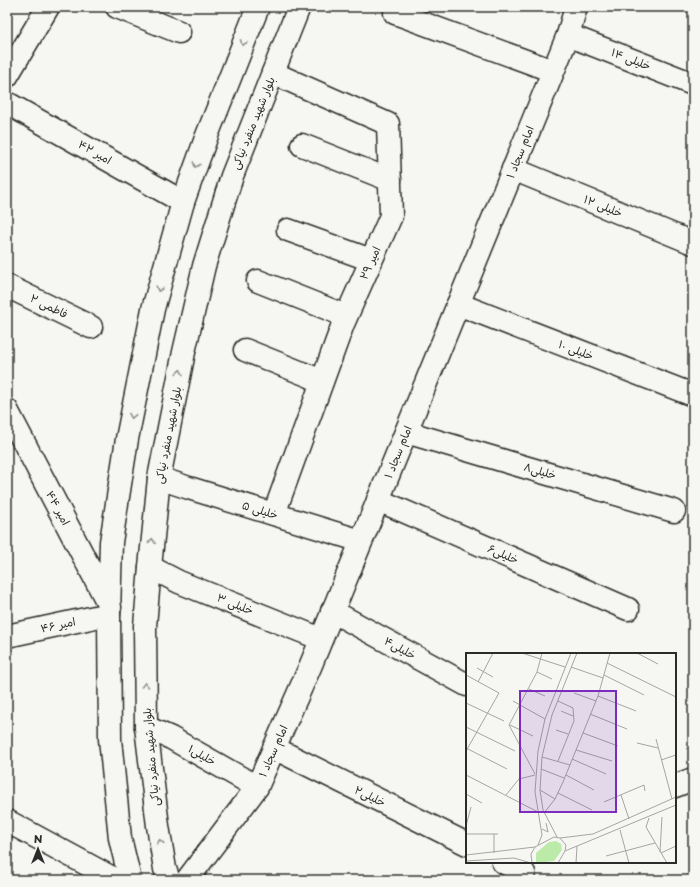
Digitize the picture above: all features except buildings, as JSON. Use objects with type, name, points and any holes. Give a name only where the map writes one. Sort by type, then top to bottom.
[{"type":"street","points":[[7,76],[48,7]]},
{"type":"street","points":[[118,7],[179,32]]},
{"type":"street","points":[[130,880],[120,838],[110,739],[111,542],[127,439],[153,309],[183,202],[206,138],[258,7]]},
{"type":"street","name":"بلوار شهید منفرد نیاکی","points":[[169,880],[165,869],[158,826],[146,727],[145,626],[159,478],[184,352],[204,266],[232,176],[299,7]]},
{"type":"street","name":"امام سجاد ۱","points":[[187,880],[256,787],[274,748],[310,667],[554,71],[568,35],[576,7]]},
{"type":"street","points":[[395,13],[554,71]]},
{"type":"street","name":"خلیلی ۱۴","points":[[568,35],[693,84]]},
{"type":"street","name":"امیر ۲۹","points":[[273,74],[388,124],[391,216],[346,316],[274,514]]},
{"type":"street","name":"امیر ۴۲","points":[[7,103],[183,202]]},
{"type":"street","points":[[302,145],[390,180]]},
{"type":"street","name":"خلیلی ۱۲","points":[[513,169],[693,243]]},
{"type":"street","points":[[288,230],[371,260]]},
{"type":"street","points":[[258,281],[346,316]]},
{"type":"street","name":"فاطمی ۲","points":[[7,286],[91,327]]},
{"type":"street","name":"خلیلی ۱۰","points":[[458,304],[693,395]]},
{"type":"street","points":[[245,350],[322,381]]},
{"type":"street","name":"امیر ۴۴","points":[[7,410],[110,611]]},
{"type":"street","name":"خلیلی۸","points":[[406,432],[674,511]]},
{"type":"street","name":"خلیلی ۵","points":[[159,478],[361,541]]},
{"type":"street","name":"خلیلی۶","points":[[378,500],[628,609]]},
{"type":"street","name":"خلیلی ۳","points":[[150,567],[179,582],[321,639]]},
{"type":"street","name":"امیر ۴۶","points":[[7,636],[110,611]]},
{"type":"street","name":"خلیلی۴","points":[[332,611],[466,684]]},
{"type":"street","name":"خلیلی۱","points":[[146,727],[171,738],[256,787]]},
{"type":"street","name":"خلیلی۲","points":[[274,748],[466,844]]},
{"type":"street","points":[[676,786],[693,779]]},
{"type":"street","points":[[7,821],[116,880]]},
{"type":"street","points":[[505,863],[524,873]]}]
